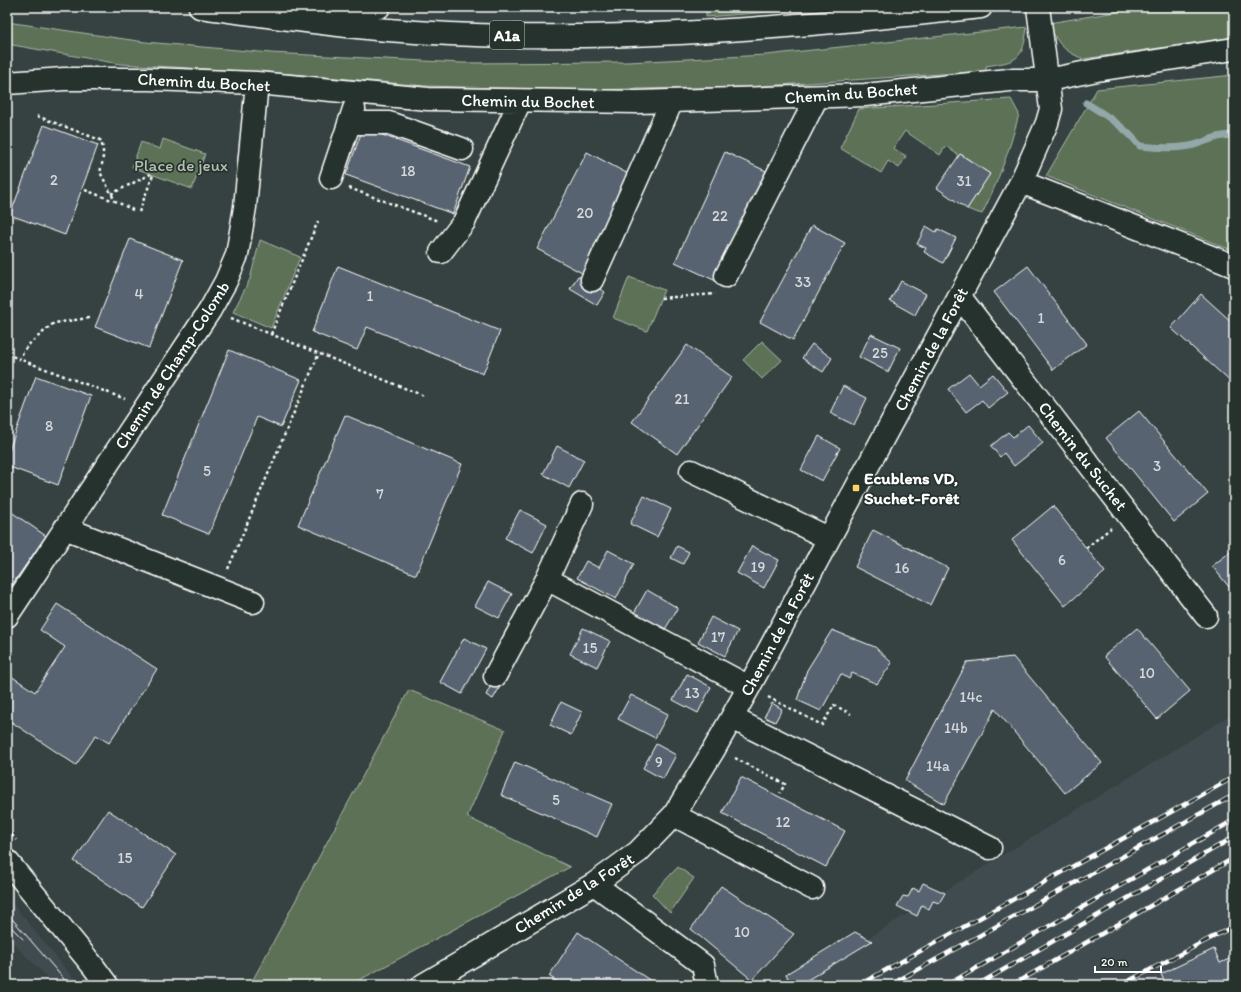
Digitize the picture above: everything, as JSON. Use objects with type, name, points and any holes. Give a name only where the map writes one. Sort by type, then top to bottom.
[{"type":"main road","name":"A1a","points":[[200,7],[388,30],[526,35],[616,35],[715,31],[816,24],[980,7]]},
{"type":"main road","points":[[331,7],[379,7]]},
{"type":"main road","name":"Chemin de la Forêt","points":[[423,985],[594,884],[638,852],[674,815],[749,687],[1021,182],[1050,115],[1051,106],[1038,7]]},
{"type":"main road","name":"Chemin du Bochet","points":[[7,83],[64,79],[149,79],[257,84],[428,99],[520,101],[672,101],[865,95],[1009,80],[1048,80],[1097,70],[1234,49]]},
{"type":"main road","name":"Chemin de Champ-Colomb","points":[[7,616],[210,310],[226,281],[238,255],[245,207],[257,84]]},
{"type":"main road","points":[[331,178],[359,93]]},
{"type":"main road","points":[[721,285],[817,96]]},
{"type":"main road","points":[[441,252],[464,222],[520,101]]},
{"type":"main road","points":[[592,280],[672,101]]},
{"type":"main road","points":[[349,123],[389,123],[462,149]]},
{"type":"main road","points":[[1021,182],[1234,266]]},
{"type":"main road","name":"Chemin du Suchet","points":[[960,297],[1206,616]]},
{"type":"main road","points":[[691,471],[828,538]]},
{"type":"main road","points":[[495,676],[547,579],[582,504]]},
{"type":"main road","points":[[66,528],[253,602]]},
{"type":"main road","points":[[547,579],[749,687]]},
{"type":"main road","points":[[732,718],[990,848]]},
{"type":"main road","points":[[674,815],[812,888]]},
{"type":"main road","points":[[7,861],[94,966],[107,985]]},
{"type":"main road","points":[[594,884],[703,965],[707,985]]},
{"type":"path","points":[[37,116],[100,140],[102,147],[100,172],[115,202]]},
{"type":"path","points":[[110,194],[152,175],[139,212]]},
{"type":"path","points":[[331,178],[334,182],[459,229]]},
{"type":"path","points":[[85,190],[135,210]]},
{"type":"path","points":[[271,334],[318,221]]},
{"type":"path","points":[[660,298],[721,285]]},
{"type":"path","points":[[19,359],[27,346],[54,323],[89,318]]},
{"type":"path","points":[[230,318],[424,396]]},
{"type":"path","points":[[220,589],[319,353]]},
{"type":"path","points":[[7,354],[146,407]]},
{"type":"path","points":[[1086,548],[1109,529]]},
{"type":"path","points":[[749,687],[822,726],[834,705],[851,714]]},
{"type":"path","points":[[734,757],[785,784],[780,793]]},
{"type":"path","points":[[7,830],[12,835]]},
{"type":"shaded area","points":[[1234,713],[1234,985],[791,985],[922,905]]},
{"type":"shaded area","points":[[7,897],[79,985],[55,985],[7,937]]},
{"type":"green space","points":[[723,7],[833,7],[706,17],[706,11]]},
{"type":"green space","points":[[1146,7],[1234,7],[1234,37],[1083,59],[1070,53],[1062,46],[1049,23]]},
{"type":"green space","points":[[7,22],[145,42],[271,53],[462,63],[627,62],[766,55],[1027,27],[1023,47],[1017,57],[1005,63],[986,66],[986,71],[748,87],[577,90],[425,86],[293,74],[120,64],[7,44]]},
{"type":"green space","points":[[1234,75],[1234,251],[1046,176],[1097,89]]},
{"type":"green space","points":[[1011,99],[1019,114],[1003,165],[982,214],[967,209],[990,174],[961,154],[959,156],[946,146],[940,155],[905,131],[893,148],[906,156],[899,168],[888,161],[881,173],[840,148],[859,109]]},
{"type":"green space","name":"Place de jeux","points":[[163,139],[205,154],[192,189],[132,167],[141,142],[160,149]]},
{"type":"green space","points":[[260,240],[300,257],[271,328],[233,312],[250,279]]},
{"type":"green space","points":[[629,277],[664,290],[647,331],[613,318]]},
{"type":"green space","points":[[762,341],[782,360],[762,379],[743,360]]},
{"type":"green space","points":[[409,690],[505,730],[467,817],[570,867],[350,985],[250,985]]},
{"type":"green space","points":[[678,867],[694,878],[670,913],[652,894]]},
{"type":"building","points":[[44,125],[98,145],[65,235],[10,215]]},
{"type":"building","points":[[363,128],[470,167],[453,214],[346,175]]},
{"type":"building","points":[[587,152],[634,177],[584,274],[537,249]]},
{"type":"building","points":[[725,152],[766,171],[716,281],[675,262]]},
{"type":"building","points":[[960,154],[990,174],[967,209],[937,188]]},
{"type":"building","points":[[812,225],[845,243],[793,340],[760,322]]},
{"type":"building","points":[[926,226],[936,232],[938,229],[956,238],[943,263],[924,252],[926,248],[917,244]]},
{"type":"building","points":[[130,239],[183,260],[149,348],[95,327]]},
{"type":"building","points":[[338,266],[500,331],[483,374],[367,327],[357,350],[312,332]]},
{"type":"building","points":[[1028,266],[1087,344],[1053,370],[994,292]]},
{"type":"building","points":[[578,276],[605,292],[597,305],[570,289]]},
{"type":"building","points":[[901,281],[926,294],[915,315],[890,301]]},
{"type":"building","points":[[1201,294],[1234,324],[1234,385],[1171,328]]},
{"type":"building","points":[[871,334],[900,348],[888,372],[859,357]]},
{"type":"building","points":[[812,344],[832,358],[823,372],[802,358]]},
{"type":"building","points":[[687,345],[732,377],[677,454],[632,422]]},
{"type":"building","points":[[229,350],[301,380],[281,427],[257,417],[209,534],[162,515]]},
{"type":"building","points":[[969,373],[979,385],[993,374],[1008,392],[988,408],[982,400],[966,412],[948,389]]},
{"type":"building","points":[[36,376],[91,396],[58,485],[7,466],[7,456]]},
{"type":"building","points":[[843,386],[867,398],[854,425],[830,413]]},
{"type":"building","points":[[1139,411],[1208,494],[1174,522],[1106,438]]},
{"type":"building","points":[[345,415],[462,464],[416,575],[298,525]]},
{"type":"building","points":[[1028,425],[1043,443],[1014,466],[1004,453],[1000,457],[991,446],[1008,432],[1013,437]]},
{"type":"building","points":[[819,436],[840,448],[822,481],[801,470]]},
{"type":"building","points":[[557,446],[584,460],[569,488],[543,474]]},
{"type":"building","points":[[644,496],[671,509],[657,537],[630,524]]},
{"type":"building","points":[[1053,506],[1105,572],[1065,606],[1012,540]]},
{"type":"building","points":[[7,509],[46,536],[7,592]]},
{"type":"building","points":[[520,510],[547,524],[533,553],[505,538]]},
{"type":"building","points":[[873,530],[948,568],[930,605],[855,567]]},
{"type":"building","points":[[677,546],[689,552],[683,564],[671,558]]},
{"type":"building","points":[[752,546],[779,560],[764,588],[737,573]]},
{"type":"building","points":[[1234,549],[1234,593],[1212,566]]},
{"type":"building","points":[[608,550],[634,564],[616,599],[577,578],[586,561],[599,568]]},
{"type":"building","points":[[488,582],[512,594],[499,618],[475,606]]},
{"type":"building","points":[[647,590],[678,608],[664,631],[634,613]]},
{"type":"building","points":[[57,604],[157,669],[109,743],[96,735],[76,765],[7,719],[8,674],[35,692],[65,647],[40,630]]},
{"type":"building","points":[[711,617],[738,631],[725,656],[698,642]]},
{"type":"building","points":[[583,628],[610,641],[597,667],[570,654]]},
{"type":"building","points":[[1137,628],[1190,691],[1157,719],[1104,656]]},
{"type":"building","points":[[832,630],[875,647],[892,663],[877,684],[852,673],[849,679],[841,674],[821,711],[797,700],[807,670]]},
{"type":"building","points":[[464,638],[486,649],[462,694],[440,682]]},
{"type":"building","points":[[1013,657],[1102,763],[1065,793],[995,709],[944,804],[905,781],[967,662]]},
{"type":"building","points":[[687,674],[711,687],[698,713],[673,700]]},
{"type":"building","points":[[494,679],[502,683],[493,699],[486,695]]},
{"type":"building","points":[[631,695],[668,714],[655,738],[618,719]]},
{"type":"building","points":[[561,702],[582,712],[571,735],[550,725]]},
{"type":"building","points":[[772,703],[782,709],[775,722],[764,717]]},
{"type":"building","points":[[656,744],[676,755],[663,779],[643,768]]},
{"type":"building","points":[[515,762],[612,804],[597,837],[501,795]]},
{"type":"building","points":[[741,777],[845,831],[826,867],[722,813]]},
{"type":"building","points":[[108,810],[176,855],[142,907],[74,861]]},
{"type":"building","points":[[923,883],[945,893],[939,903],[933,901],[929,909],[922,905],[917,916],[897,906],[903,896],[908,897],[913,888],[919,891]]},
{"type":"building","points":[[721,886],[794,934],[752,980],[691,929]]},
{"type":"building","points":[[578,932],[657,985],[562,985],[549,976]]},
{"type":"building","points":[[855,932],[872,941],[799,985],[777,985],[788,978],[786,974]]},
{"type":"building","points":[[1214,949],[1220,963],[1234,957],[1234,985],[1166,985],[1161,974]]},
{"type":"waterway","points":[[1086,103],[1122,127],[1140,146],[1174,148],[1194,145],[1218,137],[1234,135]]},
{"type":"tram line","points":[[7,913],[69,985]]},
{"type":"tram line","points":[[7,923],[23,939]]},
{"type":"railway","points":[[859,985],[1234,777]]},
{"type":"railway","points":[[890,985],[1234,795]]},
{"type":"railway","points":[[947,985],[1234,820]]},
{"type":"railway","points":[[977,985],[1234,837]]},
{"type":"railway","points":[[1012,985],[1234,858]]},
{"type":"railway","points":[[1121,985],[1234,926]]},
{"type":"place","name":"Ecublens VD, Suchet-Forêt","points":[[856,488]]}]
